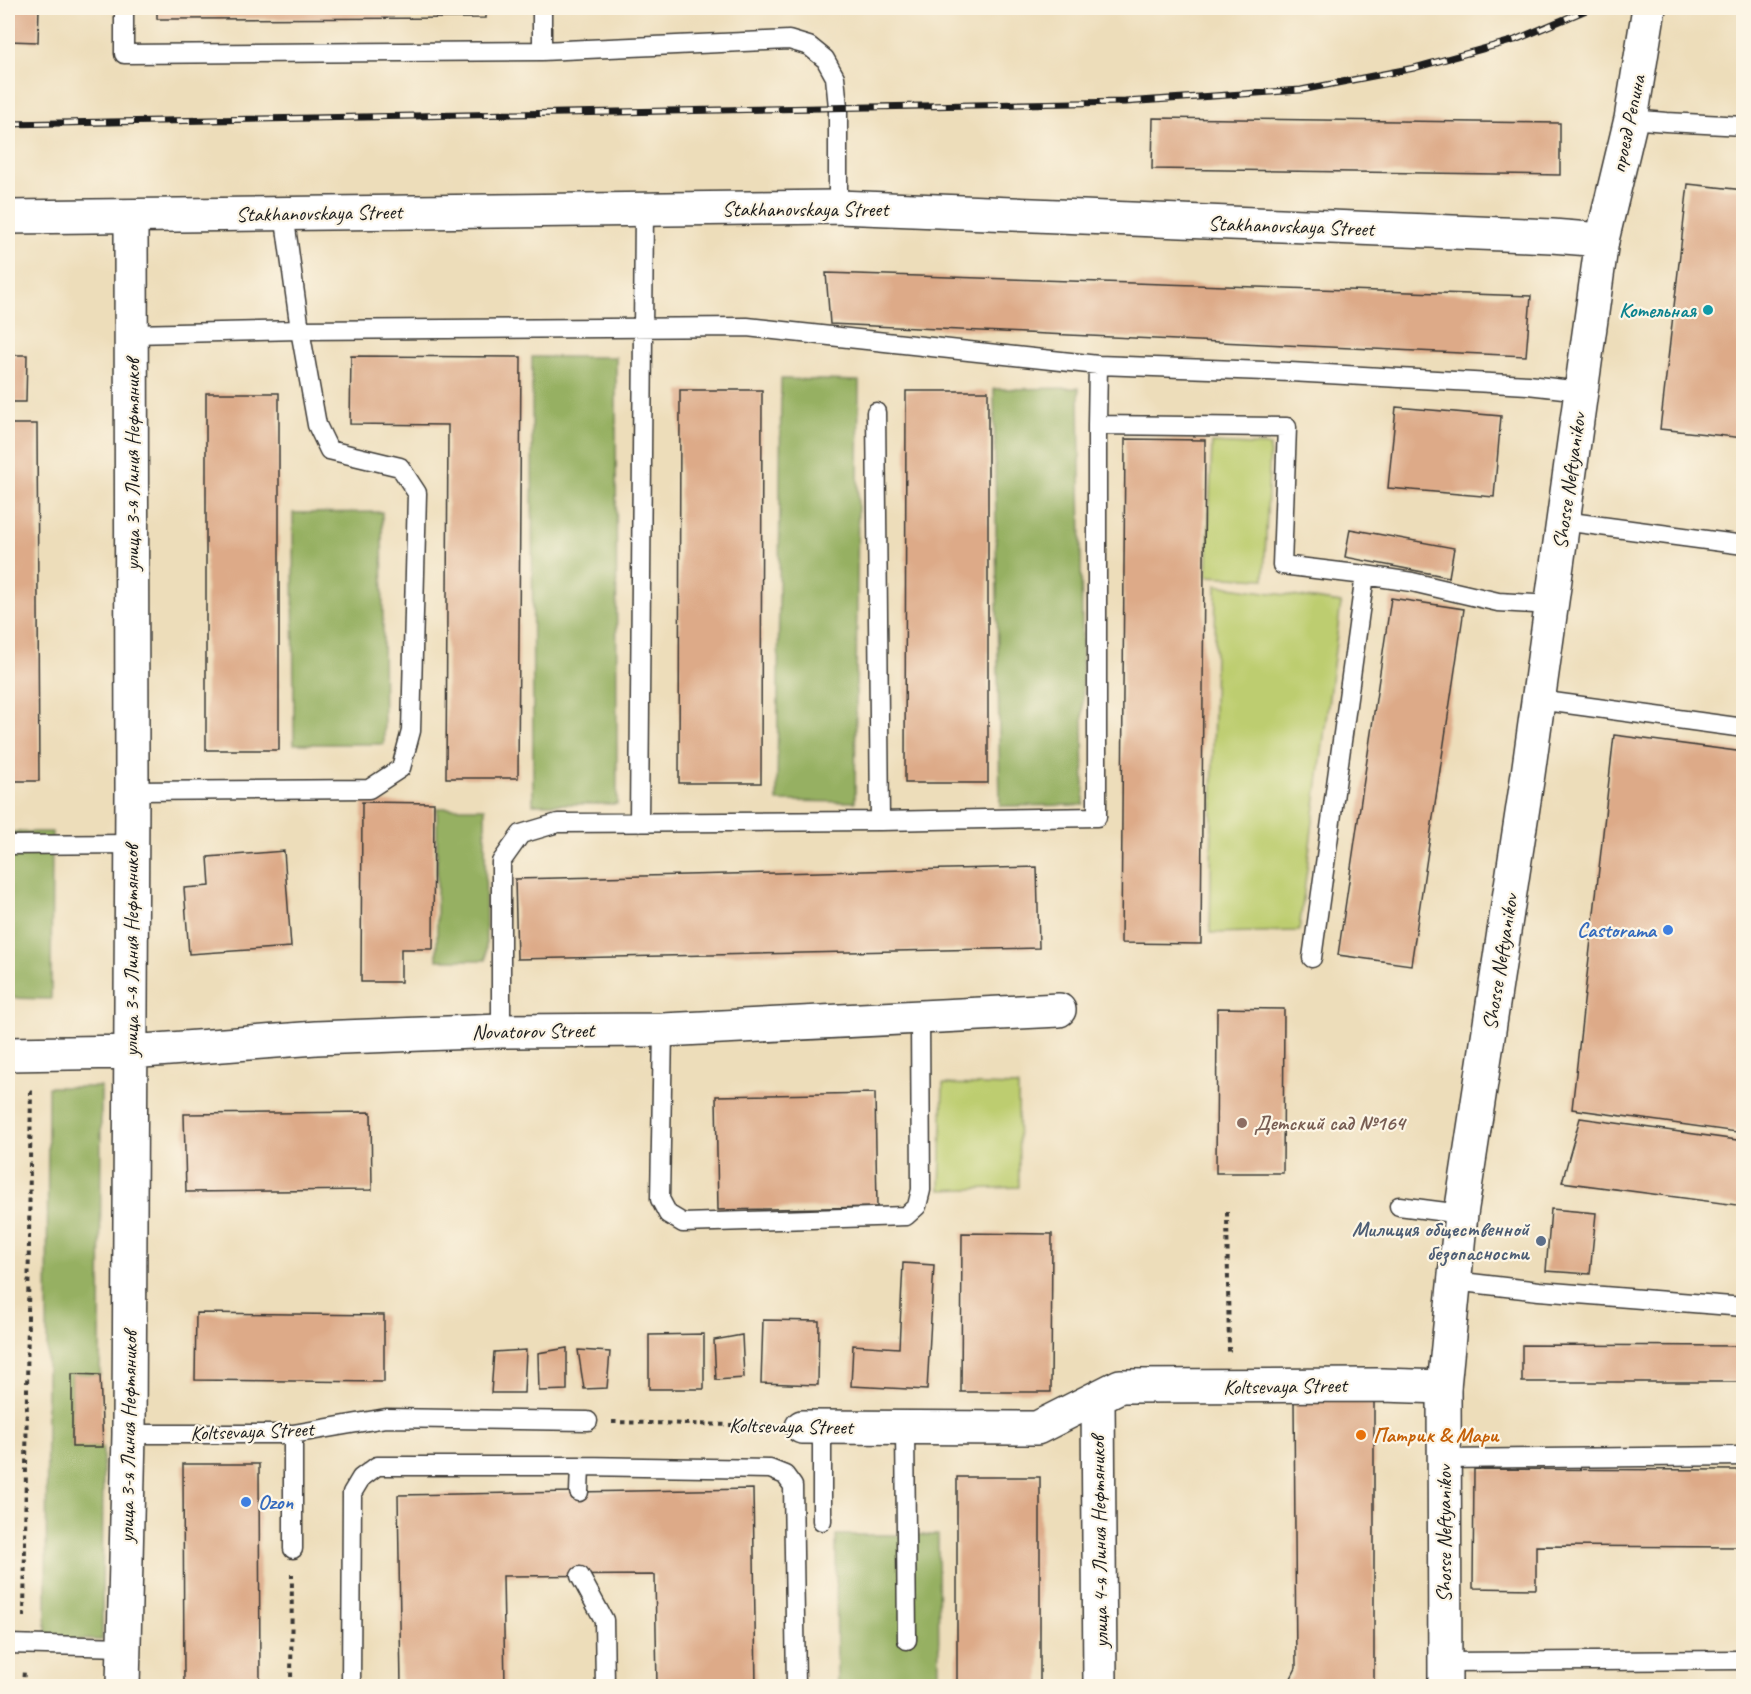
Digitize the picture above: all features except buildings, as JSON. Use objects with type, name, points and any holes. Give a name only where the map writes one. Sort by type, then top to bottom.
[{"type":"street","name":"проезд Репина","points":[[1602,240],[1631,119],[1649,8]]},
{"type":"street","name":"Stakhanovskaya Street","points":[[8,217],[838,207],[1552,236],[1602,240]]},
{"type":"street","name":"улица 3-я Линия Нефтяников","points":[[123,1686],[129,1434],[133,334],[131,216]]},
{"type":"street","name":"Shosse Neftyanikov","points":[[1445,1674],[1444,1387],[1461,1214],[1539,700],[1602,240]]},
{"type":"street","name":"Novatorov Street","points":[[20,1054],[130,1052],[316,1038],[501,1031],[663,1030],[1059,1010]]},
{"type":"street","name":"Koltsevaya Street","points":[[812,1427],[1037,1428],[1120,1386],[1382,1385],[1444,1387]]},
{"type":"street","name":"улица 4-я Линия Нефтяников","points":[[1098,1397],[1100,1686]]},
{"type":"lane","points":[[124,8],[124,54],[542,51],[789,40],[809,46],[825,59],[835,77],[838,108],[838,207]]},
{"type":"lane","points":[[542,8],[542,51]]},
{"type":"lane","points":[[1631,119],[1743,126]]},
{"type":"lane","points":[[639,823],[644,210]]},
{"type":"lane","points":[[132,791],[369,789],[402,768],[411,731],[417,493],[400,466],[328,450],[317,425],[300,330],[284,213]]},
{"type":"lane","points":[[133,334],[300,330],[747,327],[1098,365],[1314,373],[1528,385],[1581,391]]},
{"type":"lane","points":[[501,1031],[501,862],[521,834],[558,823],[1097,817],[1098,365]]},
{"type":"lane","points":[[876,412],[880,821]]},
{"type":"lane","points":[[1097,425],[1287,427],[1282,565],[1412,582],[1498,602],[1552,604]]},
{"type":"lane","points":[[1563,521],[1743,545]]},
{"type":"lane","points":[[1312,958],[1365,575]]},
{"type":"lane","points":[[1539,700],[1743,728]]},
{"type":"lane","points":[[8,845],[132,844]]},
{"type":"lane","points":[[663,1030],[660,1199],[668,1214],[683,1223],[906,1216],[917,1206],[921,1190],[920,1017]]},
{"type":"lane","points":[[1399,1206],[1461,1214]]},
{"type":"lane","points":[[1454,1281],[1539,1291],[1743,1307]]},
{"type":"lane","name":"Koltsevaya Street","points":[[129,1434],[292,1434],[386,1418],[588,1421]]},
{"type":"lane","points":[[812,1427],[822,1521]]},
{"type":"lane","points":[[904,1428],[907,1640]]},
{"type":"lane","points":[[292,1434],[292,1550]]},
{"type":"lane","points":[[1444,1459],[1743,1456]]},
{"type":"lane","points":[[351,1686],[352,1493],[361,1478],[377,1466],[770,1469],[785,1475],[793,1486],[796,1686]]},
{"type":"lane","points":[[579,1492],[580,1466]]},
{"type":"lane","points":[[580,1576],[604,1620],[605,1686]]},
{"type":"lane","points":[[16,1645],[123,1647]]},
{"type":"lane","points":[[1445,1674],[1743,1660]]},
{"type":"path","points":[[20,1054],[16,1645],[23,1686]]},
{"type":"path","points":[[1227,1212],[1229,1386]]},
{"type":"path","name":"Koltsevaya Street","points":[[588,1421],[812,1427]]},
{"type":"path","points":[[291,1686],[292,1550]]},
{"type":"green space","points":[[532,357],[616,357],[617,804],[533,804]]},
{"type":"green space","points":[[781,379],[859,381],[855,802],[777,801]]},
{"type":"green space","points":[[1079,388],[1084,805],[1000,806],[994,389]]},
{"type":"green space","points":[[1212,443],[1270,446],[1264,579],[1207,576]]},
{"type":"green space","points":[[382,512],[384,744],[294,744],[293,513]]},
{"type":"green space","points":[[1216,585],[1341,603],[1299,931],[1210,933]]},
{"type":"green space","points":[[437,808],[485,808],[486,960],[437,960]]},
{"type":"green space","points":[[8,832],[52,832],[51,999],[8,998]]},
{"type":"green space","points":[[943,1084],[1018,1086],[1019,1187],[940,1190]]},
{"type":"green space","points":[[48,1087],[101,1087],[100,1375],[72,1374],[72,1446],[103,1447],[102,1640],[46,1639]]},
{"type":"green space","points":[[836,1535],[938,1535],[939,1686],[837,1686]]},
{"type":"railway","points":[[8,124],[1125,102],[1301,90],[1414,68],[1515,40],[1591,8]]},
{"type":"place","name":"Котельная","points":[[1708,310]]},
{"type":"place","name":"Castorama","points":[[1668,930]]},
{"type":"place","name":"Детский сад №164","points":[[1242,1123]]},
{"type":"place","name":"Милиция общественной безопасности","points":[[1541,1241]]},
{"type":"place","name":"Патрик & Мари","points":[[1361,1435]]},
{"type":"place","name":"Ozon","points":[[246,1502]]}]
